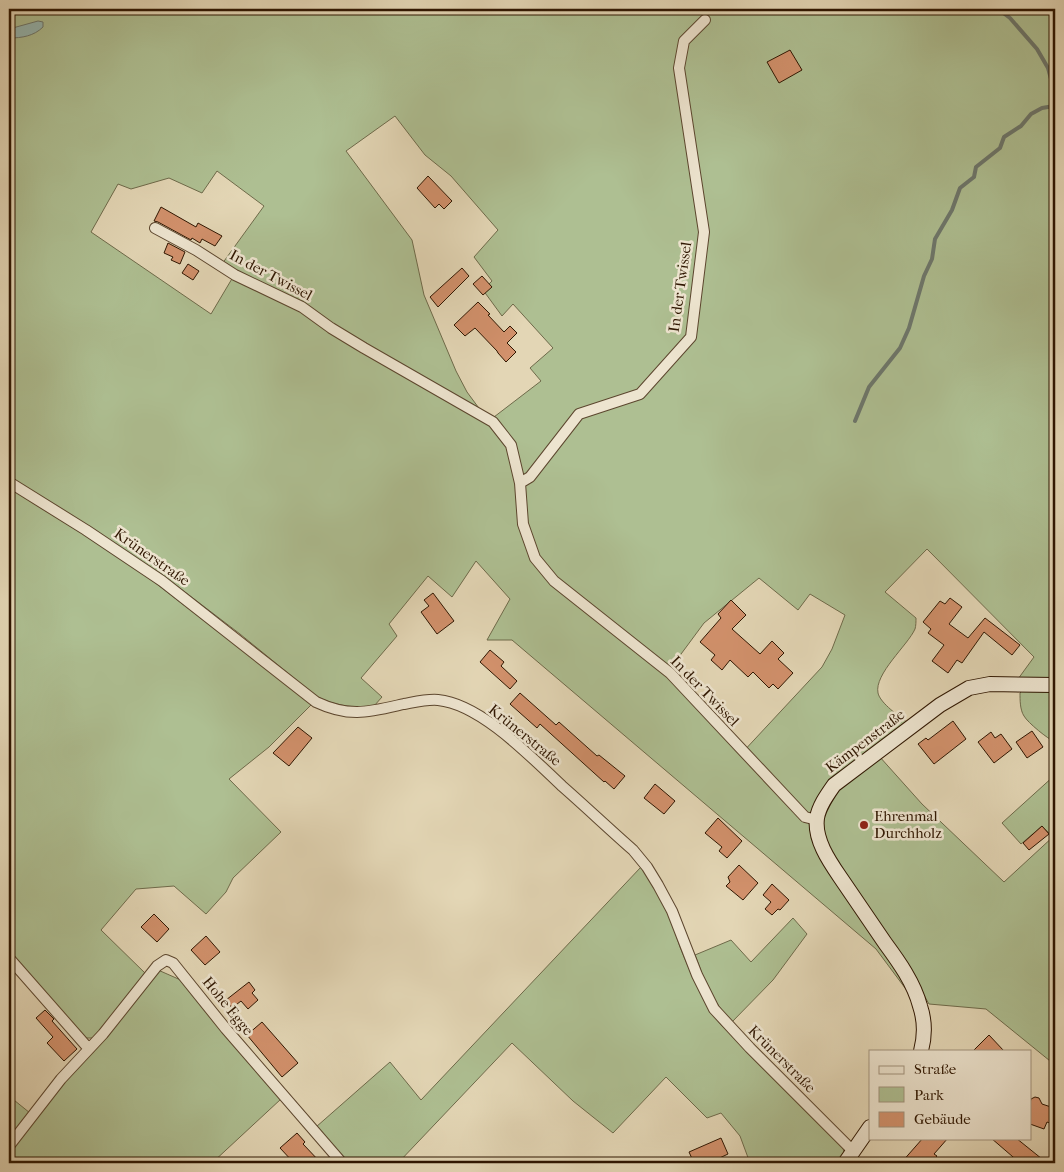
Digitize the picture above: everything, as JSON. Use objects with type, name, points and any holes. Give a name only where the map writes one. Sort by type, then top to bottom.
[{"type":"street","name":"In der Twissel","points":[[520,483],[530,477],[579,414],[640,394],[691,338],[704,232],[679,68],[684,41],[705,20]]},
{"type":"street","name":"In der Twissel","points":[[155,228],[196,250],[235,276],[302,307],[331,328],[364,348],[493,422],[511,445],[520,483],[523,524],[535,558],[554,581],[670,673],[805,817],[817,820]]},
{"type":"street","name":"Krünerstraße","points":[[9,482],[86,530],[162,581],[316,702],[337,711],[347,712],[370,712],[420,701],[437,700],[449,702],[476,714],[513,741],[633,850],[647,866],[672,911],[697,975],[714,1009],[738,1036],[853,1151]]},
{"type":"street","name":"Kämpenstraße","points":[[921,1050],[924,1024],[914,990],[901,966],[821,847],[817,820],[824,799],[834,785],[940,705],[959,693],[978,685],[990,684],[1055,685]]},
{"type":"street","points":[[9,958],[89,1049]]},
{"type":"street","name":"Hohe Egge","points":[[9,1146],[61,1079],[103,1034],[157,966],[166,960],[174,963],[226,1029],[342,1163]]},
{"type":"street","points":[[845,1163],[869,1128]]},
{"type":"green space","points":[[9,9],[1055,9],[1055,680],[1018,679],[1034,657],[927,549],[885,592],[916,618],[915,629],[886,669],[878,685],[878,693],[882,701],[908,723],[842,774],[850,779],[879,756],[922,804],[1004,882],[1055,835],[1055,1065],[986,1009],[929,1004],[909,969],[889,944],[883,948],[911,996],[876,949],[512,640],[487,640],[510,599],[476,561],[452,597],[428,576],[389,624],[397,636],[361,678],[382,697],[374,706],[344,706],[316,696],[240,634],[160,573],[9,477]],"holes":[[[395,116],[425,155],[451,176],[498,230],[474,257],[492,281],[483,290],[502,316],[513,304],[553,348],[530,368],[541,381],[494,417],[505,434],[502,436],[493,425],[444,399],[338,336],[301,310],[271,294],[233,277],[211,314],[91,232],[118,184],[131,189],[169,178],[202,193],[217,171],[264,206],[222,264],[236,274],[304,306],[332,326],[484,415],[467,392],[456,371],[424,295],[412,240],[346,151]],[[759,578],[798,610],[810,594],[845,615],[832,649],[822,667],[741,754],[667,673],[704,623]]]},
{"type":"green space","points":[[9,488],[149,578],[312,704],[269,747],[229,779],[281,832],[233,878],[226,892],[206,914],[174,886],[136,889],[101,930],[146,974],[95,1038],[86,1038],[9,955]]},
{"type":"green space","points":[[1024,689],[1055,691],[1055,742],[1038,730],[1024,716],[1021,708],[1020,693]]},
{"type":"green space","points":[[1055,775],[1055,827],[1049,833],[1042,826],[1021,844],[1002,823]]},
{"type":"green space","points":[[641,867],[665,908],[693,977],[715,1016],[721,1025],[843,1148],[844,1152],[836,1163],[750,1163],[740,1136],[721,1113],[707,1118],[666,1077],[613,1133],[573,1101],[512,1043],[398,1163],[347,1163],[316,1127],[390,1062],[421,1100]]},
{"type":"green space","points":[[793,918],[807,934],[773,980],[731,1023],[709,992],[695,955],[731,940],[751,962]]},
{"type":"green space","points":[[158,970],[183,981],[281,1099],[212,1163],[9,1163],[9,1150]]},
{"type":"green space","points":[[9,1096],[30,1113],[9,1140]]},
{"type":"water","points":[[38,21],[43,22],[43,27],[36,33],[23,37],[9,38],[9,29]]},
{"type":"building","points":[[790,50],[802,70],[779,83],[767,62]]},
{"type":"building","points":[[428,176],[452,201],[444,209],[439,204],[435,208],[417,188]]},
{"type":"building","points":[[161,207],[196,227],[198,223],[222,236],[215,246],[202,239],[200,243],[192,238],[191,240],[154,221]]},
{"type":"building","points":[[168,243],[185,252],[180,264],[171,260],[173,257],[164,253]]},
{"type":"building","points":[[188,264],[199,271],[193,280],[182,273]]},
{"type":"building","points":[[462,268],[469,276],[438,307],[430,297]]},
{"type":"building","points":[[482,276],[492,287],[483,295],[473,284]]},
{"type":"building","points":[[478,302],[504,332],[510,326],[517,333],[507,343],[516,352],[506,362],[475,328],[465,336],[454,325]]},
{"type":"building","points":[[433,593],[454,621],[437,634],[421,612],[429,606],[424,600]]},
{"type":"building","points":[[950,598],[962,607],[949,624],[968,638],[985,618],[1020,645],[1012,655],[984,632],[962,663],[957,660],[948,673],[932,661],[944,645],[928,633],[931,629],[923,622],[940,601],[945,604]]},
{"type":"building","points":[[731,600],[746,615],[732,629],[760,654],[772,641],[784,653],[778,659],[793,673],[778,689],[773,684],[769,688],[753,672],[748,677],[730,660],[722,670],[711,660],[715,655],[700,642],[721,618],[718,614]]},
{"type":"building","points":[[490,650],[504,662],[501,666],[517,681],[510,689],[480,662]]},
{"type":"building","points":[[520,693],[556,725],[559,722],[597,756],[599,755],[625,776],[614,789],[540,724],[537,728],[510,704]]},
{"type":"building","points":[[953,721],[966,739],[934,764],[918,744],[926,738],[928,740]]},
{"type":"building","points":[[298,727],[312,738],[289,766],[273,753]]},
{"type":"building","points":[[1032,731],[1043,747],[1027,758],[1016,742]]},
{"type":"building","points":[[991,732],[995,738],[1001,734],[1012,749],[994,763],[978,742]]},
{"type":"building","points":[[655,784],[675,801],[664,814],[644,798]]},
{"type":"building","points":[[718,818],[742,841],[727,858],[719,851],[722,847],[705,833]]},
{"type":"building","points":[[1042,826],[1049,834],[1029,850],[1023,843]]},
{"type":"building","points":[[739,865],[758,883],[743,900],[726,886],[730,882],[728,877]]},
{"type":"building","points":[[772,884],[789,900],[780,910],[778,909],[772,915],[765,909],[771,902],[763,895]]},
{"type":"building","points":[[154,914],[169,929],[157,942],[141,927]]},
{"type":"building","points":[[206,936],[220,952],[205,965],[191,950]]},
{"type":"building","points":[[249,982],[255,990],[252,993],[258,1000],[248,1009],[241,1001],[232,1008],[226,1000]]},
{"type":"building","points":[[45,1010],[54,1019],[52,1021],[77,1049],[64,1061],[47,1043],[53,1037],[36,1018]]},
{"type":"building","points":[[262,1022],[298,1063],[282,1077],[247,1035]]},
{"type":"building","points":[[989,1035],[1003,1050],[974,1050]]},
{"type":"building","points":[[1032,1098],[1039,1098],[1042,1104],[1051,1107],[1050,1111],[1055,1113],[1055,1125],[1047,1122],[1044,1129],[1032,1125]]},
{"type":"building","points":[[297,1133],[305,1142],[303,1144],[321,1163],[294,1163],[280,1148]]},
{"type":"building","points":[[721,1138],[728,1154],[709,1163],[694,1163],[689,1152]]},
{"type":"building","points":[[921,1140],[946,1140],[934,1154],[937,1156],[931,1163],[901,1163]]},
{"type":"building","points":[[993,1140],[1018,1140],[1047,1163],[1020,1163]]},
{"type":"waterway","points":[[998,9],[1010,18],[1037,49],[1048,68],[1054,90],[1055,107]]},
{"type":"waterway","points":[[855,421],[869,387],[900,348],[909,328],[924,276],[932,259],[935,239],[952,210],[960,188],[974,177],[976,167],[1000,148],[1004,137],[1021,126],[1031,114],[1042,108],[1054,106]]},
{"type":"place","name":"Ehrenmal Durchholz","points":[[864,825]]}]
